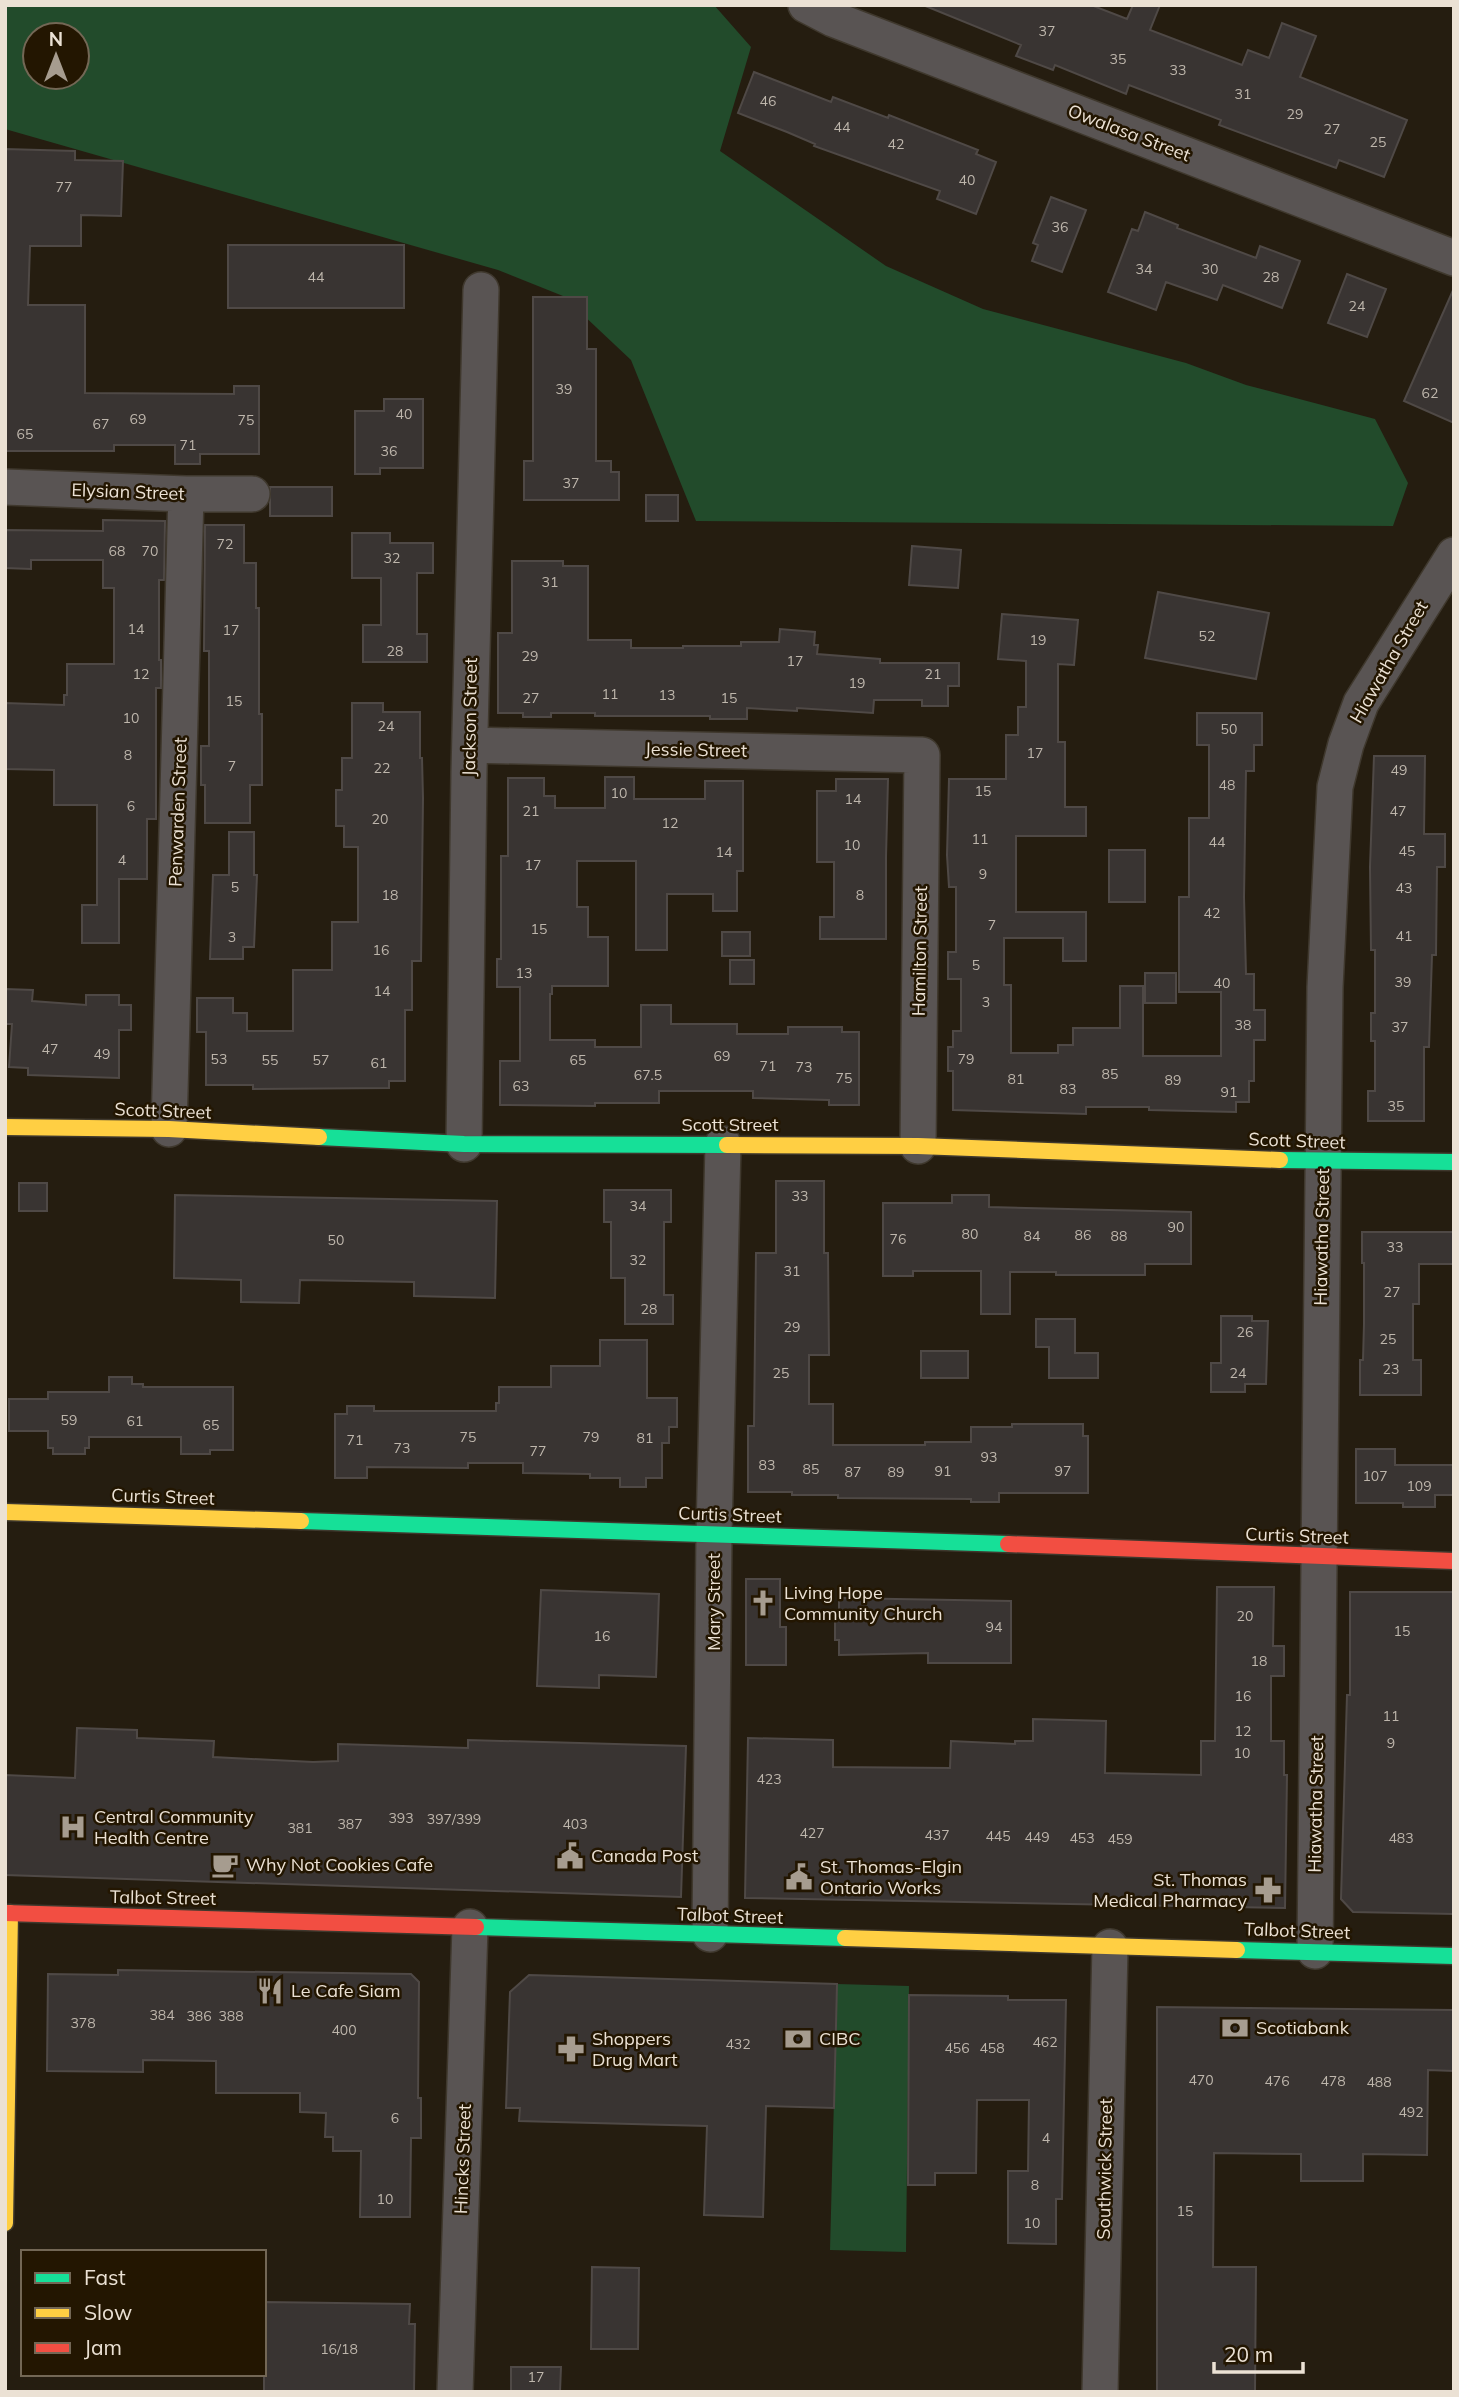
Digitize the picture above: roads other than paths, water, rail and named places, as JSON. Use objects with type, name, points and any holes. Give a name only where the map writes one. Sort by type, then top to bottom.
[{"type":"street","name":"Owalasa Street","points":[[806,5],[833,19],[1454,258]]},
{"type":"street","name":"Jackson Street","points":[[464,1144],[481,290]]},
{"type":"street","name":"Elysian Street","points":[[5,487],[252,494]]},
{"type":"street","name":"Penwarden Street","points":[[169,1129],[186,494]]},
{"type":"street","name":"Hiawatha Street","points":[[1315,1951],[1322,1162],[1333,809],[1339,765],[1361,703],[1454,555]]},
{"type":"street","name":"Jessie Street","points":[[470,745],[922,755]]},
{"type":"street","name":"Hamilton Street","points":[[918,1146],[922,755]]},
{"type":"street","name":"Scott Street","points":[[5,1127],[169,1129],[464,1144],[918,1146],[1322,1162],[1454,1162]]},
{"type":"street","name":"Mary Street","points":[[710,1934],[714,1534],[723,1144]]},
{"type":"street","name":"Curtis Street","points":[[5,1512],[1454,1560]]},
{"type":"street","name":"Talbot Street","points":[[8,1913],[1454,1956]]},
{"type":"street","points":[[5,2224],[8,1913]]},
{"type":"street","name":"Hincks Street","points":[[455,2392],[470,1927]]},
{"type":"street","name":"Southwick Street","points":[[1100,2392],[1110,1947]]},
{"type":"place","name":"Living Hope Community Church","points":[[763,1603]]},
{"type":"place","name":"Central Community Health Centre","points":[[73,1827]]},
{"type":"place","name":"Canada Post","points":[[570,1856]]},
{"type":"place","name":"Why Not Cookies Cafe","points":[[225,1865]]},
{"type":"place","name":"St. Thomas-Elgin Ontario Works","points":[[799,1877]]},
{"type":"place","name":"St. Thomas Medical Pharmacy","points":[[1268,1890]]},
{"type":"place","name":"Le Cafe Siam","points":[[270,1991]]},
{"type":"place","name":"Scotiabank","points":[[1235,2028]]},
{"type":"place","name":"CIBC","points":[[798,2039]]},
{"type":"place","name":"Shoppers Drug Mart","points":[[571,2049]]}]
